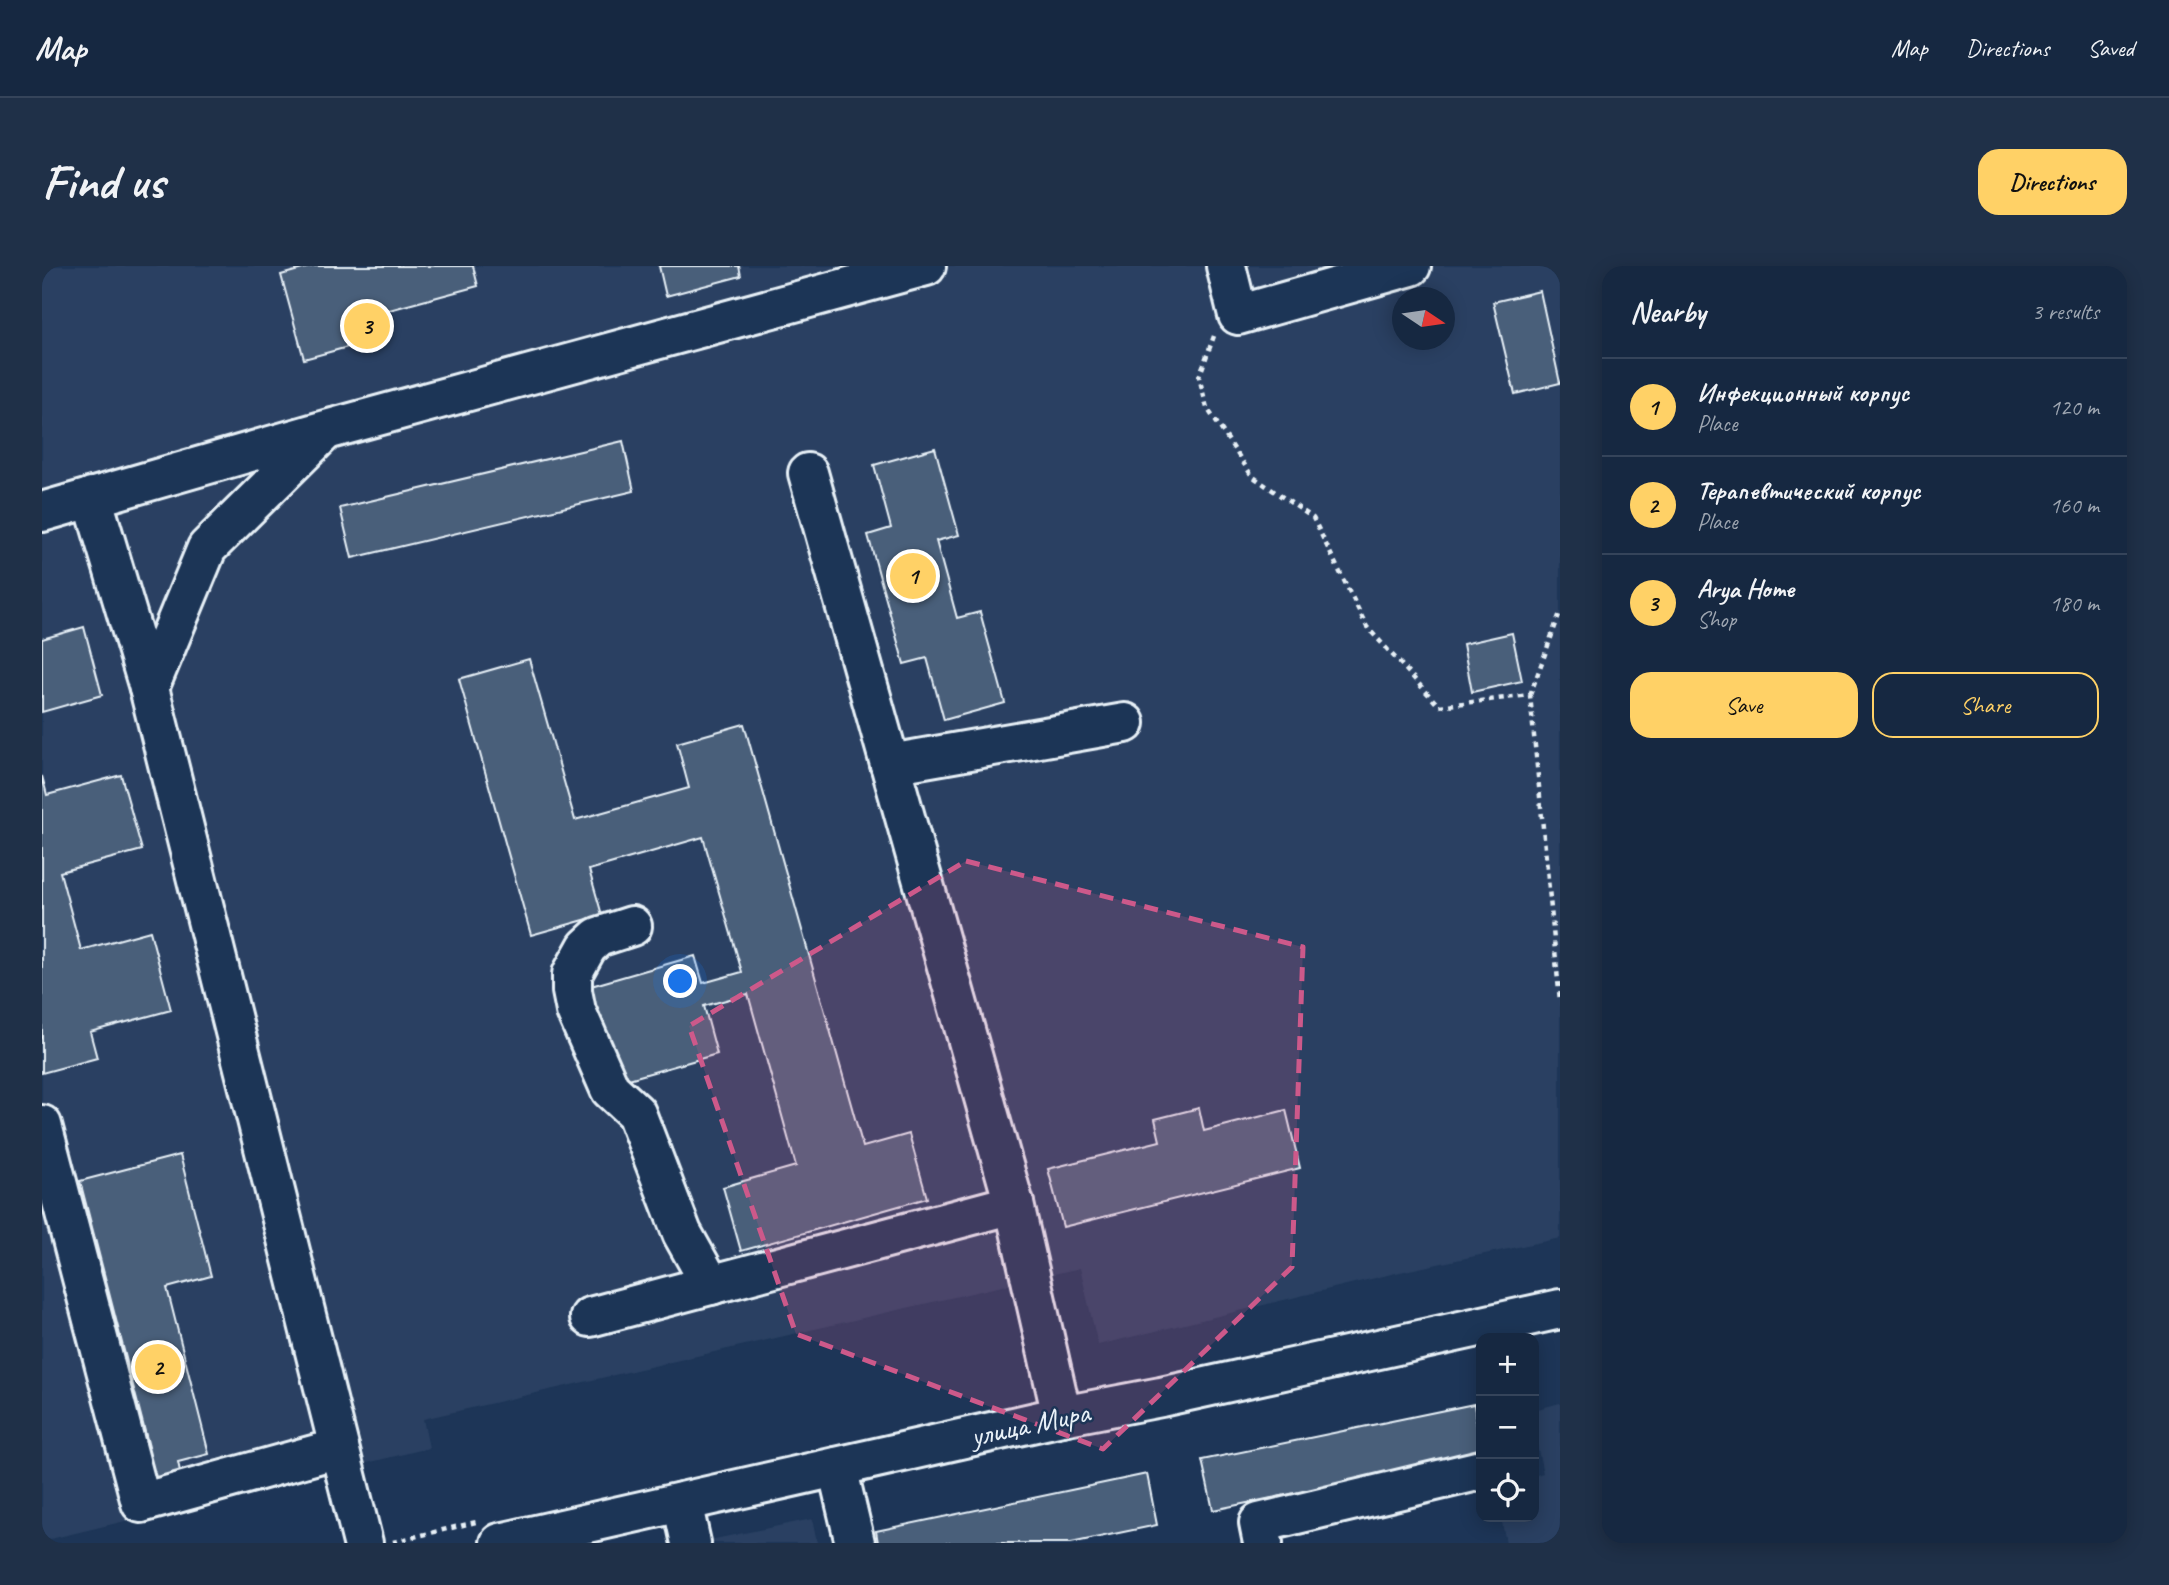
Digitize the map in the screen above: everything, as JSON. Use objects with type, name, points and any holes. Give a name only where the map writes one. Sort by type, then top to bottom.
[{"type":"street","points":[[42,512],[326,430],[926,266]]},
{"type":"street","points":[[1226,266],[1238,315],[1411,266]]},
{"type":"street","points":[[149,688],[207,548],[326,430]]},
{"type":"street","points":[[808,473],[1014,1204],[1062,1416]]},
{"type":"street","points":[[92,497],[149,688],[363,1543]]},
{"type":"street","points":[[890,764],[1125,723]]},
{"type":"street","points":[[632,926],[598,937],[587,947],[572,974],[576,1011],[610,1089],[636,1113],[682,1233],[710,1285]]},
{"type":"street","points":[[42,1125],[141,1503],[339,1448]]},
{"type":"street","points":[[590,1317],[1014,1204]]},
{"type":"street","name":"улица Мира","points":[[500,1543],[1062,1416],[1161,1398],[1560,1309]]},
{"type":"street","points":[[837,1467],[855,1543]]},
{"type":"street","points":[[1263,1543],[1259,1523],[1476,1471]]},
{"type":"street","points":[[682,1502],[691,1543]]},
{"type":"path","points":[[1238,315],[1210,339],[1199,377],[1207,408],[1252,476],[1313,518],[1367,627],[1439,706],[1530,695]]},
{"type":"path","points":[[1560,613],[1530,695],[1560,1000]]},
{"type":"highlighted area","points":[[966,861],[1303,947],[1292,1267],[1103,1449],[796,1334],[689,1026]]},
{"type":"shaded area","points":[[42,266],[1560,266],[1560,1238],[1400,1272],[1098,1345],[1080,1268],[423,1419],[429,1448],[42,1541]]},
{"type":"shaded area","points":[[1560,1403],[1560,1543],[1506,1543],[1502,1522],[1539,1522],[1539,1474],[1543,1473],[1539,1454],[1539,1409]]},
{"type":"shaded area","points":[[812,1519],[817,1543],[695,1543]]},
{"type":"building","points":[[313,266],[473,266],[478,286],[382,312],[388,336],[304,359],[281,275]]},
{"type":"building","points":[[659,266],[739,266],[741,276],[666,296]]},
{"type":"building","points":[[1540,291],[1560,383],[1515,394],[1493,302]]},
{"type":"building","points":[[623,441],[634,491],[352,558],[340,508]]},
{"type":"building","points":[[935,448],[959,535],[936,541],[957,618],[980,612],[1005,703],[944,720],[927,658],[904,664],[868,535],[891,528],[874,465]]},
{"type":"building","points":[[84,627],[102,695],[42,712],[42,639]]},
{"type":"building","points":[[1512,633],[1522,681],[1472,692],[1463,644]]},
{"type":"building","points":[[529,659],[575,820],[689,788],[677,743],[744,724],[863,1147],[909,1134],[927,1198],[741,1251],[723,1187],[796,1166],[748,994],[704,1006],[717,1054],[611,1084],[584,988],[695,956],[703,983],[742,972],[703,837],[589,870],[602,915],[531,935],[459,679]]},
{"type":"building","points":[[121,775],[142,850],[60,872],[81,950],[150,931],[171,1010],[90,1032],[97,1058],[42,1073],[42,776],[47,795]]},
{"type":"building","points":[[1199,1108],[1204,1131],[1286,1110],[1300,1168],[1063,1227],[1048,1169],[1160,1141],[1155,1119]]},
{"type":"building","points":[[180,1155],[211,1276],[167,1288],[209,1454],[178,1462],[181,1476],[150,1484],[141,1449],[149,1447],[80,1181]]},
{"type":"building","points":[[1474,1404],[1476,1456],[1213,1510],[1202,1460]]},
{"type":"building","points":[[1147,1474],[1157,1525],[1071,1543],[878,1543],[876,1531]]},
{"type":"place","name":"Arya Home","points":[[367,326]]},
{"type":"place","name":"Инфекционный корпус","points":[[913,576]]},
{"type":"place","name":"Терапевтический корпус","points":[[158,1367]]}]
